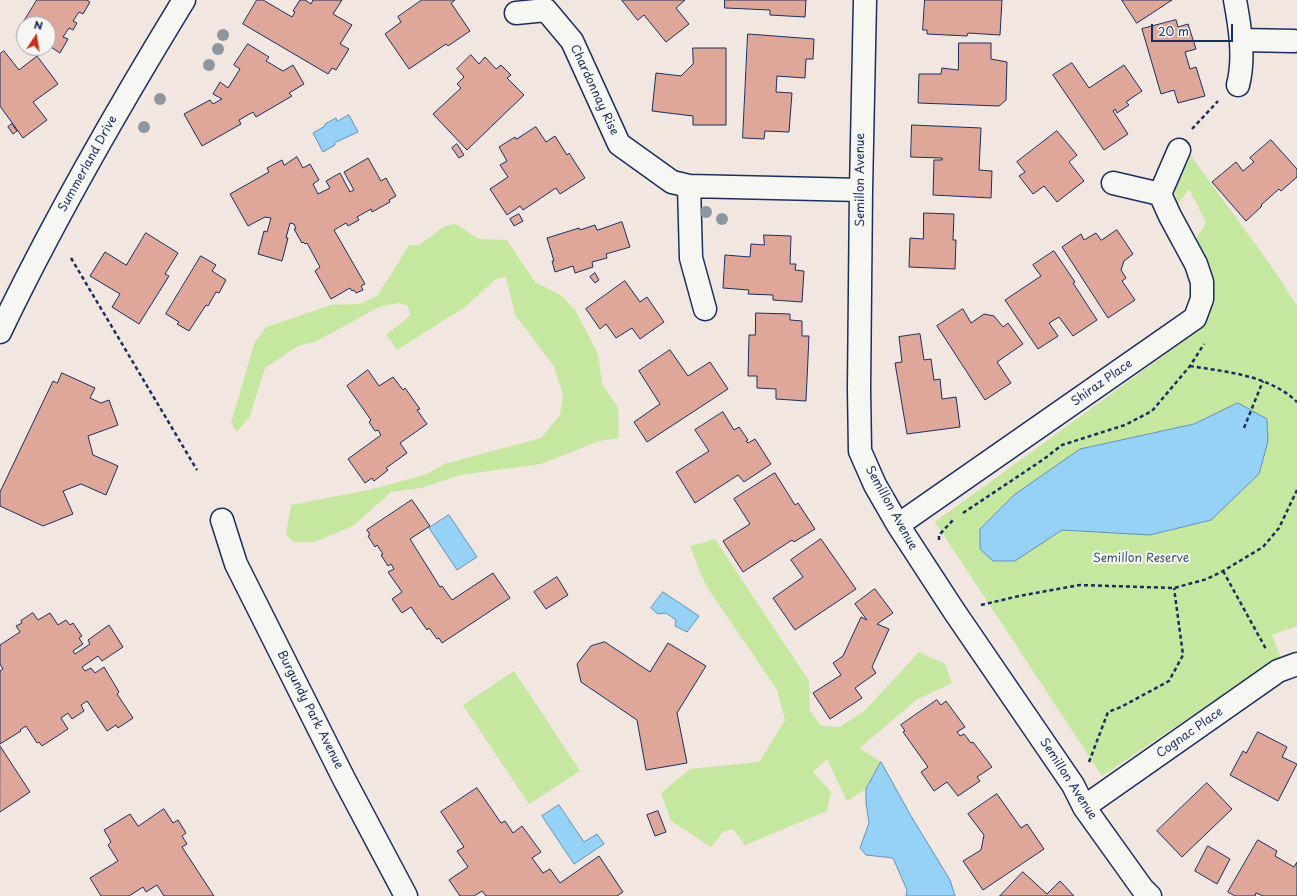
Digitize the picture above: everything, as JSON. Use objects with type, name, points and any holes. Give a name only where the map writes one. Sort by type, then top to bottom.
[{"type":"street","name":"Summerland Drive","points":[[0,332],[31,268],[84,169],[184,0]]},
{"type":"street","name":"Semillon Avenue","points":[[864,0],[859,389],[860,451],[875,485],[898,525],[954,611],[1073,785],[1084,807],[1142,888],[1150,896]]},
{"type":"street","points":[[1235,0],[1241,33],[1241,74],[1238,85]]},
{"type":"street","name":"Chardonnay Rise","points":[[516,13],[549,5],[572,42],[619,144],[672,182],[689,186],[861,190]]},
{"type":"street","points":[[1241,40],[1294,41]]},
{"type":"street","points":[[1113,183],[1160,194],[1178,150]]},
{"type":"street","points":[[689,186],[691,258],[706,309]]},
{"type":"street","name":"Shiraz Place","points":[[898,525],[1195,318],[1202,299],[1202,282],[1196,264],[1160,194]]},
{"type":"street","name":"Burgundy Park Avenue","points":[[222,520],[236,564],[344,779],[406,896]]},
{"type":"street","name":"Cognac Place","points":[[1084,807],[1278,671],[1297,664]]},
{"type":"path","points":[[1178,150],[1184,138],[1220,98]]},
{"type":"path","points":[[71,258],[197,470]]},
{"type":"path","points":[[939,545],[939,535],[953,520],[1044,459],[1062,445],[1125,426],[1152,411],[1190,366],[1205,342]]},
{"type":"path","points":[[1190,366],[1245,376],[1272,385],[1289,394],[1297,402]]},
{"type":"path","points":[[1244,428],[1263,382]]},
{"type":"path","points":[[977,605],[1080,585],[1174,588],[1207,579],[1263,547],[1279,528],[1297,490]]},
{"type":"path","points":[[1223,571],[1267,650]]},
{"type":"path","points":[[1089,762],[1108,712],[1121,707],[1169,681],[1182,654],[1174,588]]},
{"type":"green space","name":"Semillon Reserve","points":[[1191,156],[1277,274],[1297,306],[1297,626],[1272,635],[1280,655],[1277,664],[1254,674],[1102,776],[935,522],[1199,330],[1210,305],[1213,288],[1213,279],[1208,261],[1196,239],[1206,222],[1189,189],[1178,204],[1175,195],[1176,185]]},
{"type":"green space","points":[[455,224],[479,239],[507,240],[535,282],[562,296],[575,310],[598,354],[602,384],[618,408],[619,438],[599,441],[541,464],[460,475],[421,488],[391,492],[353,526],[314,542],[294,542],[286,535],[291,505],[369,490],[427,474],[444,464],[541,438],[560,415],[563,395],[554,366],[515,315],[506,277],[496,279],[465,307],[397,350],[386,335],[410,316],[408,306],[399,303],[379,307],[317,341],[298,346],[265,368],[250,416],[237,432],[231,423],[254,344],[266,327],[331,305],[360,304],[378,295],[409,245],[419,245],[445,226]]},
{"type":"green space","points":[[715,539],[809,681],[810,711],[821,726],[840,727],[865,710],[919,652],[945,664],[952,683],[916,700],[860,748],[881,762],[866,789],[847,801],[827,759],[813,772],[831,792],[827,811],[745,845],[733,829],[723,832],[711,847],[671,821],[661,793],[690,769],[759,762],[785,720],[777,690],[705,584],[690,546]]},
{"type":"green space","points":[[514,671],[580,771],[529,804],[463,705]]},
{"type":"water","points":[[349,115],[358,132],[334,143],[335,145],[323,152],[313,133],[336,118],[337,121]]},
{"type":"water","points":[[1238,403],[1267,419],[1268,441],[1259,474],[1211,520],[1150,535],[1062,530],[1015,561],[993,561],[980,549],[980,529],[1014,495],[1080,449],[1194,424]]},
{"type":"water","points":[[449,515],[477,557],[457,570],[429,528]]},
{"type":"water","points":[[663,592],[699,616],[687,632],[675,626],[676,620],[666,613],[658,614],[651,608]]},
{"type":"water","points":[[881,762],[911,816],[950,880],[955,896],[906,896],[907,890],[893,858],[866,855],[860,848],[869,823],[866,803],[866,789]]},
{"type":"water","points":[[559,805],[584,842],[597,834],[604,844],[574,864],[542,816]]},
{"type":"building","points":[[37,0],[87,0],[90,2],[83,14],[79,12],[73,21],[77,23],[73,30],[69,28],[63,37],[68,39],[60,53],[56,50],[56,16],[27,16]]},
{"type":"building","points":[[257,0],[263,0],[292,17],[295,12],[293,11],[300,0],[305,0],[311,4],[313,0],[342,0],[333,14],[352,25],[340,44],[349,49],[336,70],[332,68],[328,74],[243,24]]},
{"type":"building","points":[[422,0],[455,0],[451,3],[470,31],[448,46],[446,44],[409,69],[385,34],[401,22],[398,17]]},
{"type":"building","points":[[622,0],[685,0],[676,8],[689,24],[666,42],[644,15],[638,20]]},
{"type":"building","points":[[725,0],[806,0],[805,17],[770,15],[770,10],[725,8]]},
{"type":"building","points":[[925,0],[1002,0],[1000,35],[968,33],[967,36],[927,34],[927,30],[923,30]]},
{"type":"building","points":[[1122,0],[1172,0],[1137,23]]},
{"type":"building","points":[[1176,20],[1178,27],[1188,24],[1196,49],[1185,52],[1190,69],[1196,67],[1205,96],[1178,103],[1174,90],[1161,94],[1142,29]]},
{"type":"building","points":[[748,34],[814,39],[813,59],[806,59],[805,78],[777,76],[776,92],[792,93],[789,132],[765,131],[764,139],[743,138]]},
{"type":"building","points":[[959,43],[991,43],[991,59],[1007,62],[1006,100],[999,106],[918,103],[919,74],[941,74],[942,68],[958,70]]},
{"type":"building","points":[[248,44],[269,57],[266,61],[283,71],[293,65],[304,84],[289,93],[292,96],[256,117],[253,112],[239,120],[241,124],[202,146],[184,114],[210,100],[213,104],[222,99],[213,94],[220,82],[228,88],[240,69],[234,65]]},
{"type":"building","points":[[693,48],[726,48],[726,125],[693,125],[693,116],[652,111],[656,73],[681,76],[693,64]]},
{"type":"building","points":[[4,51],[19,70],[37,56],[58,84],[33,102],[47,120],[23,138],[0,106],[0,54]]},
{"type":"building","points":[[471,55],[479,64],[485,57],[496,69],[501,65],[511,75],[507,78],[524,95],[467,150],[433,114],[461,88],[457,84],[464,77],[457,69]]},
{"type":"building","points":[[1072,63],[1089,88],[1124,65],[1142,91],[1126,102],[1129,105],[1117,113],[1115,109],[1113,111],[1128,134],[1104,150],[1053,75]]},
{"type":"building","points":[[12,124],[17,131],[13,134],[8,127]]},
{"type":"building","points":[[912,125],[981,128],[979,170],[992,171],[991,198],[933,195],[934,160],[942,160],[942,158],[911,157]]},
{"type":"building","points":[[536,127],[546,142],[555,136],[567,155],[569,153],[585,178],[560,194],[556,188],[523,210],[520,206],[507,215],[490,189],[508,177],[500,165],[507,161],[499,147]]},
{"type":"building","points":[[1057,131],[1077,155],[1069,162],[1084,181],[1057,202],[1044,186],[1033,194],[1019,176],[1025,172],[1017,162]]},
{"type":"building","points":[[1271,140],[1297,169],[1297,177],[1281,191],[1279,189],[1246,221],[1212,182],[1236,162],[1243,171],[1254,162],[1250,158]]},
{"type":"building","points":[[457,144],[464,155],[459,158],[452,148]]},
{"type":"building","points":[[297,157],[303,168],[310,164],[319,180],[313,184],[318,194],[330,188],[326,181],[340,173],[350,192],[354,190],[344,172],[368,158],[381,181],[386,178],[396,196],[389,200],[390,202],[372,212],[371,209],[357,217],[359,220],[348,226],[346,223],[334,230],[365,284],[361,286],[363,290],[356,293],[350,288],[331,299],[315,271],[320,267],[307,243],[302,243],[294,229],[296,229],[294,224],[290,223],[282,261],[258,254],[264,231],[267,232],[271,218],[265,217],[248,226],[230,194],[269,172],[267,168],[282,160],[284,165]]},
{"type":"building","points":[[924,213],[954,214],[953,240],[956,240],[955,269],[909,267],[910,238],[923,239]]},
{"type":"building","points":[[519,214],[523,221],[514,226],[510,219]]},
{"type":"building","points":[[622,222],[630,247],[606,254],[607,258],[592,262],[593,267],[575,273],[573,266],[555,272],[552,261],[554,261],[547,238],[579,228],[580,230],[595,225],[597,230]]},
{"type":"building","points":[[1117,230],[1133,254],[1124,261],[1121,270],[1126,278],[1122,281],[1135,300],[1108,318],[1062,247],[1081,234],[1084,240],[1096,233],[1101,240]]},
{"type":"building","points":[[146,233],[178,253],[165,274],[169,276],[139,324],[112,307],[120,294],[90,276],[105,252],[126,265]]},
{"type":"building","points":[[764,235],[791,236],[790,264],[796,264],[795,270],[804,271],[802,302],[773,300],[773,295],[748,294],[749,290],[723,288],[725,255],[750,257],[751,244],[764,245]]},
{"type":"building","points":[[1054,251],[1075,282],[1073,283],[1097,320],[1073,336],[1059,317],[1049,323],[1058,336],[1038,349],[1005,300],[1041,276],[1033,265]]},
{"type":"building","points":[[201,256],[216,265],[212,271],[226,280],[219,293],[216,292],[208,306],[206,305],[189,331],[177,324],[179,322],[166,314]]},
{"type":"building","points":[[595,273],[599,280],[595,283],[590,277]]},
{"type":"building","points":[[625,281],[640,302],[647,297],[664,322],[640,339],[632,328],[616,338],[606,324],[600,329],[586,309]]},
{"type":"building","points":[[963,309],[971,323],[984,314],[994,316],[1003,327],[1008,323],[1023,344],[997,362],[1011,383],[985,400],[937,326]]},
{"type":"building","points":[[756,313],[790,314],[790,320],[802,321],[802,336],[809,336],[806,401],[776,399],[776,389],[757,388],[757,376],[748,376],[749,335],[755,335]]},
{"type":"building","points":[[920,334],[924,360],[931,359],[934,380],[940,379],[942,399],[956,397],[960,427],[907,434],[895,363],[902,362],[899,337]]},
{"type":"building","points":[[670,350],[688,376],[710,362],[728,389],[647,442],[634,422],[660,404],[639,371]]},
{"type":"building","points":[[368,370],[379,386],[393,377],[403,390],[405,388],[420,409],[417,410],[427,424],[400,443],[407,453],[386,468],[388,470],[374,481],[372,478],[365,483],[348,459],[381,435],[378,430],[375,431],[369,422],[371,420],[347,386]]},
{"type":"building","points":[[62,373],[95,388],[90,398],[101,403],[109,400],[118,425],[88,436],[93,455],[118,466],[106,495],[81,484],[63,491],[73,514],[43,526],[0,506],[0,492],[53,381],[57,383]]},
{"type":"building","points":[[723,412],[734,430],[739,427],[748,440],[746,441],[748,443],[755,439],[771,464],[744,482],[738,475],[695,503],[676,472],[709,451],[695,430]]},
{"type":"building","points":[[775,473],[795,505],[798,503],[815,529],[794,542],[792,540],[743,572],[723,541],[750,524],[734,499]]},
{"type":"building","points":[[412,500],[430,526],[410,539],[440,587],[442,586],[452,600],[493,573],[510,598],[442,643],[429,628],[427,630],[411,607],[402,613],[392,599],[402,592],[388,572],[394,569],[391,564],[388,566],[377,545],[375,547],[368,536],[370,535],[367,530]]},
{"type":"building","points":[[821,539],[856,589],[795,630],[773,598],[803,577],[791,560]]},
{"type":"building","points":[[557,577],[568,595],[546,609],[534,592]]},
{"type":"building","points":[[875,589],[893,613],[877,624],[889,629],[872,667],[876,673],[855,688],[862,698],[830,719],[813,693],[841,675],[833,663],[843,656],[861,617],[867,620],[855,604]]},
{"type":"building","points":[[33,613],[38,620],[50,613],[58,625],[66,620],[70,625],[73,623],[82,636],[79,638],[83,644],[73,651],[75,654],[90,644],[88,640],[109,625],[123,647],[102,661],[98,656],[82,667],[85,671],[91,668],[95,673],[104,667],[119,692],[117,694],[133,718],[118,728],[116,725],[107,731],[87,701],[81,705],[84,711],[72,719],[68,713],[61,718],[68,729],[42,746],[39,742],[37,743],[26,726],[20,730],[21,731],[0,744],[0,671],[3,669],[0,664],[0,645],[20,632],[16,626],[22,623],[21,621]]},
{"type":"building","points":[[605,642],[650,672],[668,643],[706,666],[677,713],[687,763],[646,770],[637,720],[581,682],[577,664],[591,646]]},
{"type":"building","points":[[937,700],[941,705],[946,701],[965,727],[957,732],[960,736],[964,734],[971,743],[973,742],[992,767],[977,777],[980,781],[958,796],[947,782],[934,791],[921,772],[928,767],[903,732],[905,731],[901,725]]},
{"type":"building","points":[[1258,732],[1287,747],[1282,757],[1297,764],[1278,801],[1230,775],[1243,751],[1246,753]]},
{"type":"building","points":[[0,746],[30,792],[0,812]]},
{"type":"building","points":[[1207,783],[1232,809],[1182,857],[1157,831]]},
{"type":"building","points":[[477,788],[501,823],[505,821],[513,833],[522,826],[541,852],[532,858],[543,873],[550,869],[560,883],[599,856],[623,892],[617,896],[486,896],[482,891],[474,896],[460,896],[449,880],[468,867],[457,851],[464,847],[441,812]]},
{"type":"building","points":[[997,794],[1021,828],[1027,824],[1044,849],[983,890],[963,861],[981,850],[984,835],[968,814]]},
{"type":"building","points":[[164,809],[173,823],[178,820],[186,833],[182,836],[187,844],[182,847],[214,896],[164,896],[157,885],[146,892],[143,887],[129,896],[101,896],[90,878],[118,861],[108,845],[111,842],[104,830],[130,814],[138,826]]},
{"type":"building","points":[[658,811],[666,832],[655,836],[647,815]]},
{"type":"building","points":[[1258,840],[1277,851],[1275,856],[1294,867],[1297,862],[1297,896],[1263,896],[1256,893],[1255,896],[1235,896],[1228,892]]},
{"type":"building","points":[[1208,846],[1230,859],[1217,884],[1195,871]]},
{"type":"building","points":[[1023,872],[1047,894],[1060,881],[1074,896],[1000,896]]}]
